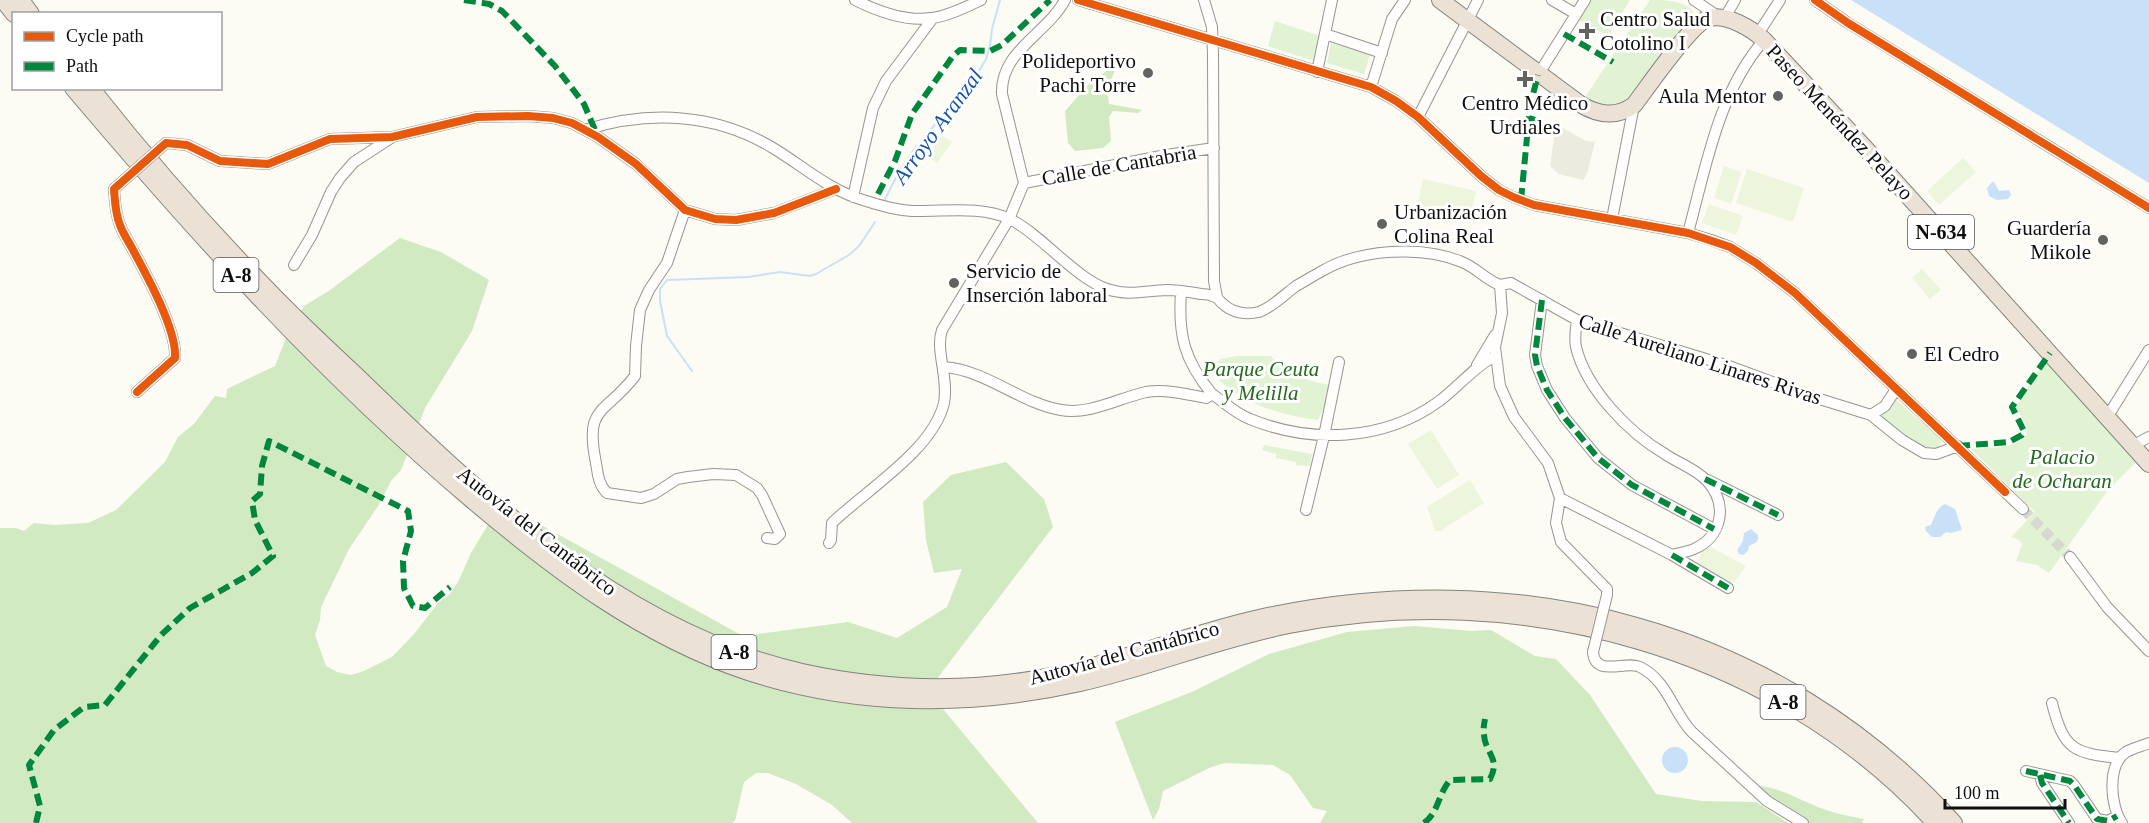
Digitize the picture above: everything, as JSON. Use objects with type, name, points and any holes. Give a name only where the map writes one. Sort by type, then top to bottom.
[{"type":"highway","points":[[3,0],[12,12]]},
{"type":"highway","points":[[1440,0],[1538,75],[1594,112],[1616,113],[1634,105],[1694,28],[1718,18]]},
{"type":"highway","name":"Paseo Menéndez Pelayo","points":[[1718,18],[1738,23],[1761,37],[1865,148],[2149,464]]},
{"type":"highway","name":"Autovía del Cantábrico","points":[[75,90],[194,229],[258,299],[392,431],[552,566],[610,606],[675,642],[747,672],[816,690],[871,698],[930,701],[1006,697],[1081,683],[1150,664],[1218,641],[1290,624],[1382,612],[1455,611],[1528,617],[1612,633],[1657,646],[1716,668],[1757,688],[1827,729],[1876,765],[1935,823]]},
{"type":"highway","name":"Autovía del Cantábrico","points":[[93,90],[196,212],[268,290],[405,423],[463,475],[552,548],[615,593],[666,622],[734,652],[801,671],[878,685],[932,688],[1005,684],[1063,674],[1231,624],[1313,607],[1380,599],[1456,597],[1530,604],[1616,620],[1686,642],[1751,670],[1837,718],[1879,749],[1954,823]]},
{"type":"street","points":[[855,0],[882,12],[911,18],[933,18],[981,0]]},
{"type":"street","points":[[829,543],[832,522],[909,456],[937,420],[945,393],[940,345],[942,330],[1009,219],[1024,183],[1002,94],[1001,81],[1012,58],[1059,12],[1065,0]]},
{"type":"street","points":[[1078,0],[1371,87],[1418,117],[1481,176],[1513,197],[1534,205],[1688,233],[1730,247],[1777,279],[1828,323],[2023,509]]},
{"type":"street","points":[[1317,72],[1332,0]]},
{"type":"street","points":[[1371,87],[1392,19],[1406,0]]},
{"type":"street","points":[[1418,117],[1479,0]]},
{"type":"street","points":[[1552,0],[1576,14]]},
{"type":"street","points":[[1538,75],[1585,0]]},
{"type":"street","points":[[1694,0],[1718,18],[1736,0]]},
{"type":"street","points":[[1688,233],[1722,110],[1780,0]]},
{"type":"street","points":[[1815,0],[1848,23],[2149,208]]},
{"type":"street","points":[[585,130],[611,123],[653,117],[686,118],[714,123],[746,133],[836,189],[858,198],[908,211],[981,210],[1009,219],[1052,248],[1093,282],[1105,288],[1120,293],[1142,294],[1166,290],[1217,297],[1214,281],[1212,27],[1207,2]]},
{"type":"street","points":[[858,198],[873,108],[886,81],[933,18]]},
{"type":"street","points":[[1325,34],[1382,53]]},
{"type":"street","points":[[1612,219],[1634,105]]},
{"type":"street","points":[[137,392],[175,358],[176,348],[163,313],[121,228],[116,213],[114,189],[166,143],[187,145],[220,161],[268,164],[330,139],[392,137],[458,121],[502,116],[553,118],[572,123],[585,130],[636,164],[685,210],[715,219],[757,217],[774,213],[836,189]]},
{"type":"street","points":[[294,265],[312,235],[331,192],[340,178],[354,162],[392,137]]},
{"type":"street","name":"Calle de Cantabria","points":[[1024,183],[1155,157],[1214,148]]},
{"type":"street","points":[[685,210],[667,263],[649,290],[640,310],[635,376],[601,410],[593,425],[592,446],[599,481],[607,493],[641,498],[654,494],[677,479],[712,474],[736,475],[753,484],[762,495],[780,534],[775,539],[767,538]]},
{"type":"street","name":"Calle Aureliano Linares Rivas","points":[[1217,297],[1237,312],[1260,311],[1328,268],[1375,254],[1399,251],[1424,253],[1460,261],[1473,267],[1491,282],[1500,285],[1511,283],[1577,320],[1726,365],[1810,396],[1871,415],[1902,440],[1924,453],[1936,454],[1958,446]]},
{"type":"street","points":[[1500,285],[1502,313],[1495,347],[1500,386],[1508,408],[1553,473],[1560,498],[1556,523],[1561,542],[1607,589],[1593,652],[1594,658],[1600,665],[1613,668],[1633,664],[1654,677],[1668,694],[1684,723],[1692,732],[1760,795],[1803,823]]},
{"type":"street","points":[[1181,292],[1179,325],[1183,344],[1191,365],[1212,394],[1247,419],[1281,430],[1324,436],[1365,433],[1394,426],[1436,404],[1456,389],[1485,361],[1496,357]]},
{"type":"street","points":[[1542,300],[1535,355],[1537,366],[1547,390],[1565,418],[1598,458],[1632,485],[1714,530]]},
{"type":"street","points":[[1577,320],[1576,346],[1582,364],[1588,377],[1624,422],[1652,445],[1705,479],[1778,515]]},
{"type":"street","points":[[1472,373],[1498,331]]},
{"type":"street","points":[[2106,416],[2149,350]]},
{"type":"street","points":[[1306,510],[1339,363]]},
{"type":"street","points":[[944,367],[971,373],[1036,404],[1063,411],[1095,408],[1149,392],[1182,393],[1206,398],[1212,394]]},
{"type":"street","points":[[1871,415],[1885,406],[1896,389]]},
{"type":"street","points":[[2132,446],[2149,437]]},
{"type":"street","points":[[1672,555],[1696,548],[1714,530],[1720,517],[1720,505],[1715,491],[1705,479]]},
{"type":"street","points":[[1560,498],[1672,555],[1728,588]]},
{"type":"street","points":[[2070,556],[2107,607],[2149,651]]},
{"type":"street","points":[[2052,704],[2063,735],[2071,747],[2083,752],[2120,758]]},
{"type":"street","points":[[2026,771],[2070,781],[2097,819],[2119,820],[2112,796],[2120,758],[2127,751],[2149,743]]},
{"type":"street","points":[[2040,774],[2042,783],[2069,823]]},
{"type":"green space","points":[[1586,0],[1630,0],[1608,36],[1574,18]]},
{"type":"green space","points":[[1650,0],[1669,1],[1687,6],[1695,15],[1629,102],[1605,108],[1583,100]]},
{"type":"green space","points":[[1275,21],[1320,36],[1314,61],[1268,46]]},
{"type":"green space","points":[[1331,43],[1370,55],[1364,74],[1327,63]]},
{"type":"green space","points":[[1113,66],[1116,69],[1109,86],[1109,104],[1142,110],[1138,113],[1113,111],[1109,117],[1111,141],[1103,148],[1075,151],[1068,143],[1065,111],[1089,84]]},
{"type":"green space","points":[[942,135],[952,142],[937,163],[927,156]]},
{"type":"green space","points":[[1963,158],[1976,172],[1939,205],[1927,191]]},
{"type":"green space","points":[[1724,166],[1742,172],[1731,204],[1714,198]]},
{"type":"green space","points":[[1747,169],[1804,188],[1793,222],[1736,203]]},
{"type":"green space","points":[[1423,179],[1476,191],[1470,220],[1417,208]]},
{"type":"green space","points":[[1709,204],[1743,216],[1736,235],[1702,223]]},
{"type":"green space","points":[[400,238],[441,252],[489,280],[472,331],[425,408],[401,470],[391,481],[378,506],[349,549],[321,607],[315,635],[326,666],[337,672],[351,675],[392,657],[415,633],[438,603],[450,594],[501,503],[743,636],[848,622],[897,638],[947,607],[962,569],[934,573],[926,540],[923,502],[951,475],[1006,462],[1044,499],[1053,527],[939,676],[936,690],[938,703],[1038,823],[852,823],[832,805],[796,784],[768,773],[756,773],[744,782],[735,821],[732,823],[0,823],[0,528],[16,528],[24,531],[34,523],[53,525],[88,523],[116,510],[165,462],[178,437],[194,424],[215,396],[226,398],[227,389],[275,366],[288,333],[304,306],[330,290]]},
{"type":"green space","points":[[1922,269],[1941,290],[1930,299],[1912,278]]},
{"type":"green space","name":"Parque Ceuta y Melilla","points":[[1237,356],[1271,356],[1283,368],[1300,377],[1334,385],[1318,420],[1258,405],[1232,390],[1209,369],[1221,359]]},
{"type":"green space","name":"Palacio de Ocharan","points":[[2048,362],[2137,461],[2108,490],[2049,573],[2037,565],[2016,561],[2022,544],[2011,537],[2035,512],[1971,449],[2006,446],[2024,438],[2027,431],[2024,421],[2015,408],[2043,363]]},
{"type":"green space","points":[[1894,398],[1938,437],[1941,441],[1939,448],[1921,448],[1879,416],[1885,412]]},
{"type":"green space","points":[[1431,430],[1459,475],[1437,489],[1408,444]]},
{"type":"green space","points":[[1264,445],[1312,454],[1310,466],[1296,465],[1296,462],[1276,458],[1276,454],[1262,450]]},
{"type":"green space","points":[[1470,480],[1484,503],[1440,531],[1435,531],[1427,507]]},
{"type":"green space","points":[[1709,546],[1746,566],[1734,583],[1696,564],[1702,552]]},
{"type":"green space","points":[[1414,626],[1472,631],[1491,630],[1535,656],[1556,659],[1590,695],[1656,794],[1702,801],[1756,802],[1788,823],[1320,823],[1327,811],[1313,808],[1290,775],[1273,765],[1225,763],[1211,767],[1163,791],[1159,809],[1153,820],[1115,722],[1194,691],[1269,654],[1347,632]]},
{"type":"green space","points":[[1755,786],[1780,791],[1824,809],[1864,819],[1862,823],[1808,823],[1775,803]]},
{"type":"shaded area","points":[[1556,124],[1586,141],[1595,142],[1587,174],[1583,180],[1559,174],[1550,166]]},
{"type":"water","points":[[1851,0],[2149,0],[2149,183]]},
{"type":"water","points":[[1992,182],[1999,191],[2009,190],[2011,195],[2008,199],[1997,200],[1989,196],[1987,188]]},
{"type":"water","points":[[1945,504],[1955,509],[1962,530],[1946,532],[1940,537],[1932,537],[1925,527],[1931,525],[1938,510]]},
{"type":"water","points":[[1751,529],[1758,535],[1757,541],[1749,546],[1748,551],[1743,555],[1739,554],[1737,550],[1743,541],[1744,533]]},
{"type":"water","points":[[1675,747],[1684,751],[1688,760],[1684,769],[1675,773],[1666,769],[1662,760],[1666,751]]},
{"type":"waterway","name":"Arroyo Aranzal","points":[[884,201],[901,168],[916,147],[976,76],[986,59],[1000,0]]},
{"type":"waterway","name":"Arroyo Aranzal","points":[[692,371],[667,336],[660,301],[660,289],[667,280],[748,277],[780,272],[810,276],[849,255],[859,246],[875,222]]},
{"type":"tunnel","points":[[2023,509],[2070,557]]},
{"type":"marked path","points":[[464,0],[489,4],[502,11],[555,66],[584,104],[598,137]]},
{"type":"marked path","points":[[878,194],[895,161],[912,114],[953,56],[960,50],[990,51],[1002,45],[1050,0]]},
{"type":"marked path","points":[[1564,34],[1613,62]]},
{"type":"marked path","points":[[1521,200],[1530,106],[1538,75]]},
{"type":"marked path","points":[[1529,118],[1542,122]]},
{"type":"marked path","points":[[1551,126],[1555,129]]},
{"type":"marked path","points":[[1542,300],[1535,355],[1537,366],[1547,390],[1565,418],[1598,458],[1632,485],[1714,529]]},
{"type":"marked path","points":[[1958,446],[2009,442],[2022,435],[2024,431],[2012,407],[2050,353]]},
{"type":"marked path","points":[[36,823],[40,806],[29,765],[54,730],[84,707],[105,705],[161,635],[190,608],[252,573],[273,556],[255,520],[252,501],[260,494],[262,466],[269,441],[408,511],[411,531],[403,561],[404,588],[413,606],[425,608],[450,587]]},
{"type":"marked path","points":[[1705,479],[1778,515]]},
{"type":"marked path","points":[[1672,555],[1728,588]]},
{"type":"marked path","points":[[1424,823],[1433,814],[1450,780],[1490,779],[1494,766],[1485,741],[1485,719]]},
{"type":"marked path","points":[[2026,771],[2070,781],[2097,819],[2108,821],[2117,816]]},
{"type":"marked path","points":[[2040,775],[2042,783],[2069,823]]},
{"type":"cycle path","points":[[1078,0],[1371,87],[1418,117],[1499,190],[1534,205],[1688,233],[1730,247],[1756,263],[1795,293],[2005,492]]},
{"type":"cycle path","points":[[1815,0],[1848,23],[2149,208]]},
{"type":"cycle path","points":[[137,392],[175,358],[174,346],[160,303],[121,228],[116,212],[114,189],[166,143],[187,145],[220,161],[268,164],[330,139],[392,137],[477,117],[528,116],[553,118],[572,123],[598,137],[636,164],[685,210],[715,219],[736,220],[774,213],[836,189]]},
{"type":"place","name":"Centro Salud Cotolino I","points":[[1587,31]]},
{"type":"place","name":"Polideportivo Pachi Torre","points":[[1148,73]]},
{"type":"place","name":"Centro Médico Urdiales","points":[[1525,79]]},
{"type":"place","name":"Aula Mentor","points":[[1778,96]]},
{"type":"place","name":"Urbanización Colina Real","points":[[1382,224]]},
{"type":"place","name":"Guardería Mikole","points":[[2103,240]]},
{"type":"place","name":"Servicio de Inserción laboral","points":[[954,283]]},
{"type":"place","name":"El Cedro","points":[[1912,354]]}]
